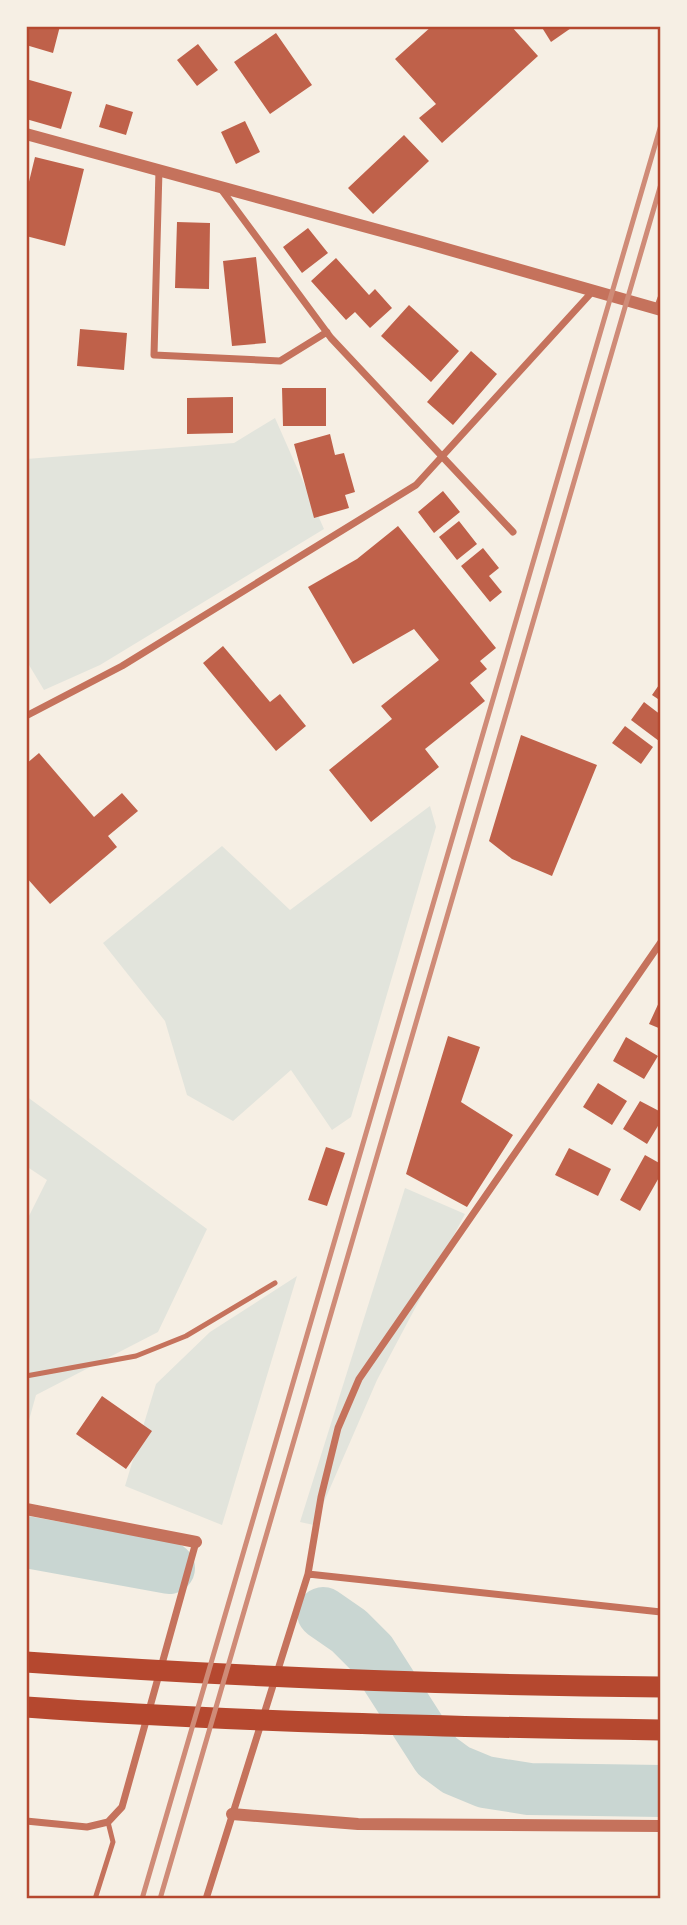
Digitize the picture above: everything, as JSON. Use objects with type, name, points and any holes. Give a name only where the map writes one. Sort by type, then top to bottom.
[{"type":"highway","points":[[26,1662],[127,1669],[510,1685],[661,1687]]},
{"type":"highway","points":[[26,1707],[505,1728],[661,1730]]},
{"type":"street","points":[[26,135],[422,242],[592,292],[660,306]]},
{"type":"street","points":[[159,170],[154,355],[280,360],[327,332]]},
{"type":"street","points":[[219,188],[327,332],[513,532]]},
{"type":"street","points":[[26,716],[122,666],[416,485],[592,292]]},
{"type":"street","points":[[205,1899],[308,1574],[321,1497],[338,1428],[359,1379],[661,942]]},
{"type":"street","points":[[26,1508],[196,1542],[122,1807],[108,1822],[87,1827],[26,1821]]},
{"type":"street","points":[[308,1574],[661,1612]]},
{"type":"street","points":[[232,1814],[370,1825],[661,1826]]},
{"type":"lane","points":[[26,1376],[136,1356],[186,1336],[275,1283]]},
{"type":"lane","points":[[95,1899],[113,1842],[108,1822]]},
{"type":"shaded area","points":[[275,418],[324,529],[100,665],[44,690],[26,660],[26,459],[234,443]]},
{"type":"shaded area","points":[[430,806],[436,827],[351,1117],[332,1130],[291,1070],[233,1121],[187,1095],[165,1021],[103,943],[222,846],[290,910]]},
{"type":"shaded area","points":[[26,1096],[207,1229],[158,1332],[36,1395],[26,1431],[26,1215],[29,1216],[47,1180],[26,1166]]},
{"type":"shaded area","points":[[405,1188],[465,1214],[377,1380],[314,1525],[300,1522]]},
{"type":"shaded area","points":[[297,1276],[222,1525],[125,1486],[156,1384],[210,1332]]},
{"type":"building","points":[[26,26],[60,26],[53,53],[26,45]]},
{"type":"building","points":[[432,26],[511,26],[538,56],[442,143],[419,118],[436,104],[395,59]]},
{"type":"building","points":[[541,26],[574,26],[551,42]]},
{"type":"building","points":[[276,33],[312,85],[270,114],[234,62]]},
{"type":"building","points":[[198,44],[218,70],[197,86],[177,60]]},
{"type":"building","points":[[26,79],[72,92],[61,129],[26,119]]},
{"type":"building","points":[[106,104],[133,112],[126,135],[99,127]]},
{"type":"building","points":[[245,121],[260,152],[236,164],[221,132]]},
{"type":"building","points":[[404,135],[429,161],[373,214],[348,188]]},
{"type":"building","points":[[35,157],[84,169],[65,246],[26,236],[26,194]]},
{"type":"building","points":[[177,222],[210,223],[209,289],[175,288]]},
{"type":"building","points":[[308,228],[328,253],[302,273],[283,247]]},
{"type":"building","points":[[256,257],[266,343],[232,346],[223,261]]},
{"type":"building","points":[[336,258],[369,295],[375,289],[392,308],[370,328],[355,312],[346,320],[311,281]]},
{"type":"building","points":[[409,305],[459,351],[431,382],[381,336]]},
{"type":"building","points":[[80,329],[127,333],[124,370],[77,366]]},
{"type":"building","points":[[471,351],[497,374],[453,425],[427,402]]},
{"type":"building","points":[[282,388],[326,388],[326,426],[283,426]]},
{"type":"building","points":[[233,397],[233,433],[187,434],[187,398]]},
{"type":"building","points":[[330,434],[335,455],[344,453],[355,492],[345,495],[349,508],[314,518],[294,444]]},
{"type":"building","points":[[443,491],[460,512],[434,533],[418,512]]},
{"type":"building","points":[[459,521],[477,544],[457,560],[439,537]]},
{"type":"building","points":[[398,526],[496,648],[480,661],[487,669],[470,683],[485,701],[425,749],[439,767],[371,822],[329,770],[392,719],[381,706],[439,660],[414,629],[353,664],[308,587],[357,559]]},
{"type":"building","points":[[483,548],[499,568],[489,576],[502,592],[490,602],[461,566]]},
{"type":"building","points":[[223,646],[270,702],[280,694],[306,726],[276,751],[203,663]]},
{"type":"building","points":[[661,682],[661,701],[652,695]]},
{"type":"building","points":[[644,702],[661,715],[659,741],[631,720]]},
{"type":"building","points":[[625,726],[653,747],[641,764],[612,743]]},
{"type":"building","points":[[521,735],[597,765],[552,876],[512,859],[489,841]]},
{"type":"building","points":[[39,753],[94,817],[122,793],[138,811],[108,836],[117,847],[50,904],[26,877],[26,764]]},
{"type":"building","points":[[661,998],[661,1029],[649,1024]]},
{"type":"building","points":[[448,1036],[480,1047],[461,1102],[513,1135],[467,1207],[406,1174]]},
{"type":"building","points":[[626,1037],[658,1056],[644,1079],[613,1061]]},
{"type":"building","points":[[598,1083],[627,1101],[612,1125],[583,1107]]},
{"type":"building","points":[[640,1101],[661,1112],[661,1121],[647,1144],[623,1129]]},
{"type":"building","points":[[326,1147],[345,1153],[327,1206],[308,1200]]},
{"type":"building","points":[[569,1148],[611,1169],[598,1196],[555,1175]]},
{"type":"building","points":[[645,1155],[661,1164],[661,1174],[640,1211],[620,1200]]},
{"type":"building","points":[[102,1396],[152,1431],[126,1469],[76,1434]]},
{"type":"waterway","points":[[26,1542],[169,1568]]},
{"type":"waterway","points":[[323,1613],[349,1631],[371,1653],[437,1756],[456,1770],[485,1782],[529,1789],[661,1791]]},
{"type":"railway","points":[[142,1899],[661,125]]},
{"type":"railway","points":[[160,1899],[661,184]]}]
